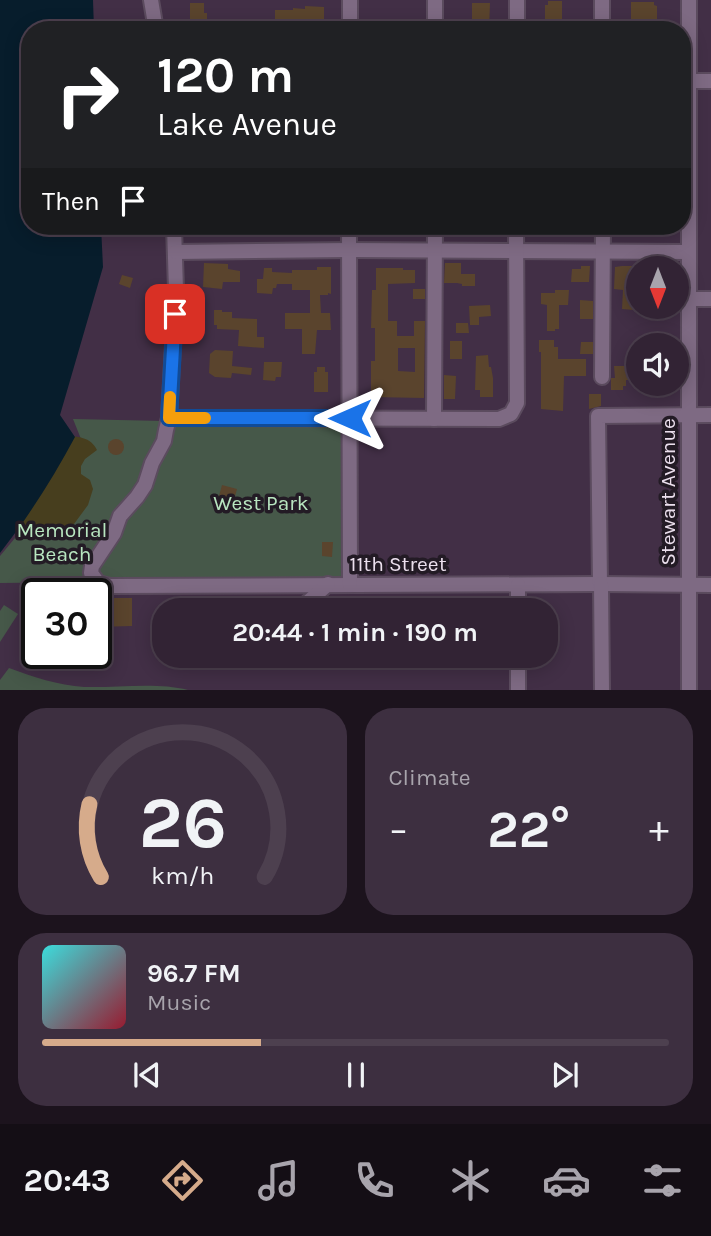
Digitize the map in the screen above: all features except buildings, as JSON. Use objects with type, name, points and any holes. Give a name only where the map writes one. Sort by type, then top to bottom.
[{"type":"street","points":[[151,0],[154,21]]},
{"type":"street","points":[[350,0],[350,21]]},
{"type":"street","points":[[435,0],[435,21]]},
{"type":"street","points":[[517,0],[517,21]]},
{"type":"street","points":[[602,0],[602,21]]},
{"type":"street","name":"Stewart Avenue","points":[[688,21],[689,0]]},
{"type":"street","points":[[691,81],[711,80]]},
{"type":"street","points":[[175,235],[176,290],[169,418],[434,419],[499,419],[511,414],[517,403],[516,235]]},
{"type":"street","points":[[349,235],[349,584]]},
{"type":"street","points":[[434,419],[435,235]]},
{"type":"street","points":[[602,377],[603,235]]},
{"type":"street","name":"Stewart Avenue","points":[[688,235],[688,256]]},
{"type":"street","points":[[176,252],[688,252]]},
{"type":"street","points":[[690,299],[711,299]]},
{"type":"street","name":"Stewart Avenue","points":[[688,319],[689,690]]},
{"type":"street","points":[[602,690],[598,416],[711,415]]},
{"type":"street","name":"11th Street","points":[[169,418],[164,441],[152,463],[145,485],[120,516],[114,533],[92,566],[91,573],[98,583],[711,585]]},
{"type":"street","points":[[312,598],[328,584]]},
{"type":"street","points":[[518,585],[518,598]]},
{"type":"street","points":[[518,668],[518,690]]},
{"type":"green space","name":"West Park","points":[[73,419],[343,425],[341,578],[112,582],[112,578],[21,578],[21,583],[0,583],[0,556],[25,526],[81,439]]},
{"type":"green space","points":[[4,605],[18,614],[0,642],[0,611]]},
{"type":"green space","points":[[9,668],[74,686],[150,686],[188,690],[0,690],[0,680]]},
{"type":"sand","points":[[64,436],[87,440],[97,450],[85,459],[81,466],[81,474],[90,480],[93,489],[88,505],[74,524],[54,533],[31,532],[20,524]]},
{"type":"water","points":[[0,0],[93,0],[94,21],[21,21],[21,235],[101,235],[103,267],[60,415],[75,437],[40,496],[0,553]]},
{"type":"slow traffic","points":[[170,397],[169,418],[205,418]]},
{"type":"route","points":[[175,314],[169,418],[350,418]]},
{"type":"park label","name":"Memorial Beach","points":[[62,542]]}]
